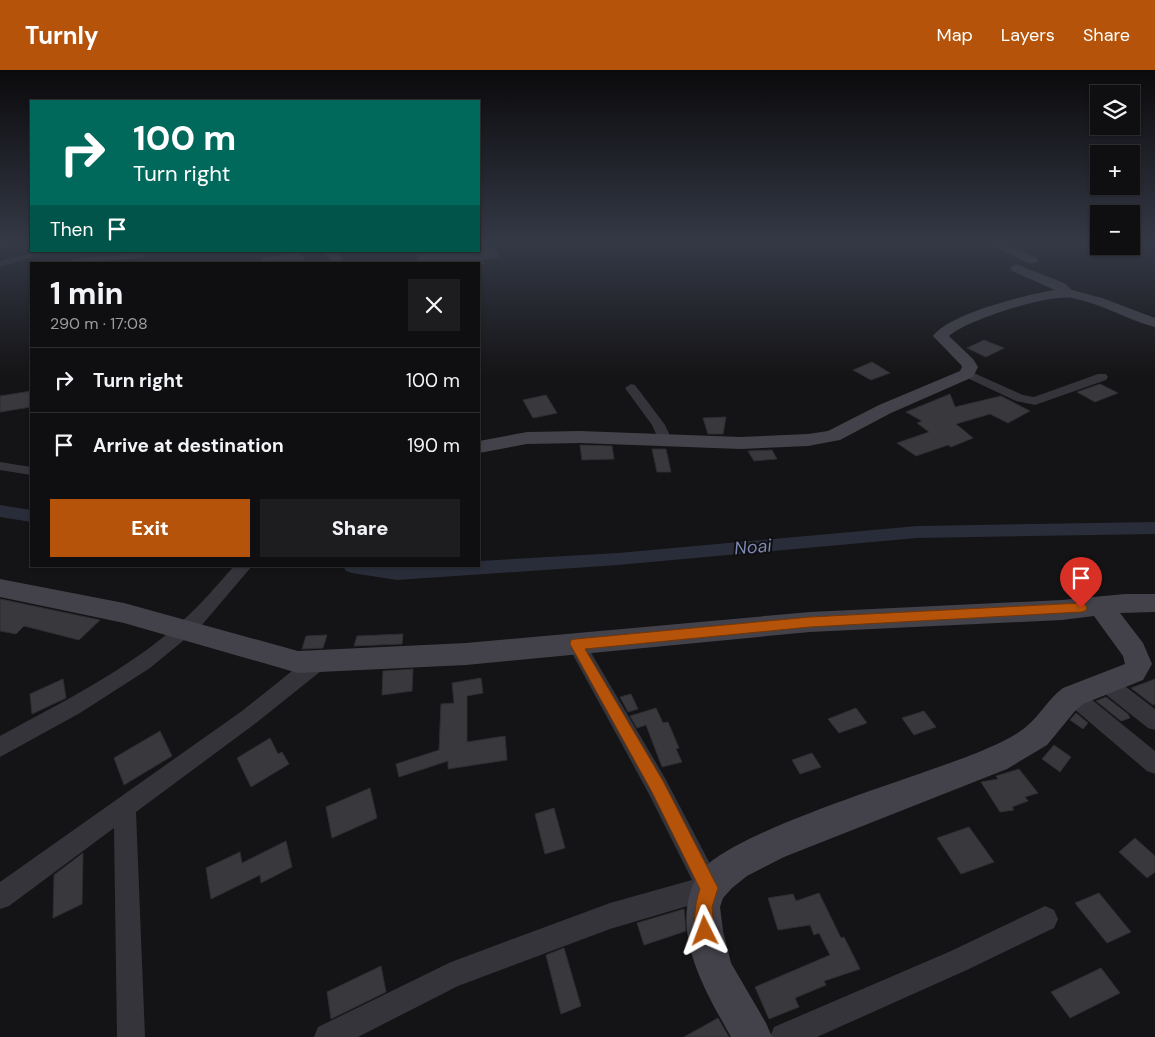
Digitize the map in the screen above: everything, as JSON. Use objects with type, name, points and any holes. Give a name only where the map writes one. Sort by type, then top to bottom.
[{"type":"street","points":[[1062,289],[1066,293]]},
{"type":"street","points":[[480,447],[527,438],[580,437],[742,443],[808,440],[833,436],[884,409],[967,374],[970,367],[967,362],[941,339],[941,334],[972,318],[1047,295],[1066,293],[1155,322]]},
{"type":"street","points":[[967,374],[1020,398],[1035,401],[1102,377]]},
{"type":"street","points":[[631,388],[658,425],[665,440]]},
{"type":"street","points":[[0,466],[30,471]]},
{"type":"street","points":[[0,747],[94,694],[144,662],[194,621],[243,567]]},
{"type":"street","points":[[0,588],[124,613],[194,621],[298,662],[466,654],[810,622],[1062,610],[1125,603],[1155,604]]},
{"type":"street","points":[[328,1037],[451,975],[610,916],[709,888],[735,864],[775,844],[997,759],[1037,736],[1065,702],[1073,696],[1134,672],[1140,664],[1134,650],[1100,605]]},
{"type":"street","points":[[576,644],[657,786],[709,888],[703,907],[705,931],[714,970],[752,1037]]},
{"type":"street","points":[[0,897],[249,716],[319,661]]},
{"type":"street","points":[[1106,683],[1155,721]]},
{"type":"street","points":[[1073,696],[1155,764]]},
{"type":"street","points":[[125,806],[131,1037]]},
{"type":"street","points":[[784,1037],[960,960],[1045,919]]},
{"type":"building","points":[[984,340],[1004,348],[986,357],[967,348]]},
{"type":"building","points":[[872,362],[890,373],[871,380],[853,370]]},
{"type":"building","points":[[1100,384],[1118,393],[1095,402],[1077,392]]},
{"type":"building","points":[[30,391],[30,407],[0,412],[0,396]]},
{"type":"building","points":[[950,394],[955,407],[1001,396],[1030,411],[1008,423],[990,414],[956,424],[973,438],[951,447],[948,445],[916,456],[897,443],[929,432],[917,423],[922,421],[906,412]]},
{"type":"building","points":[[546,395],[557,413],[533,418],[523,400]]},
{"type":"building","points":[[726,417],[723,434],[708,434],[703,418]]},
{"type":"building","points":[[580,445],[612,446],[614,459],[582,460]]},
{"type":"building","points":[[652,449],[666,449],[671,472],[657,472]]},
{"type":"building","points":[[772,450],[777,459],[754,461],[748,451]]},
{"type":"building","points":[[0,599],[100,620],[79,640],[24,626],[16,634],[0,631]]},
{"type":"building","points":[[403,634],[402,644],[354,646],[357,636]]},
{"type":"building","points":[[327,635],[323,648],[302,649],[306,636]]},
{"type":"building","points":[[413,669],[412,691],[382,695],[383,671]]},
{"type":"building","points":[[481,678],[483,693],[467,696],[467,742],[505,736],[507,760],[448,769],[448,761],[399,777],[396,764],[439,750],[441,704],[454,703],[452,683]]},
{"type":"building","points":[[63,679],[66,698],[32,714],[30,694]]},
{"type":"building","points":[[1155,679],[1155,704],[1153,705],[1131,688]]},
{"type":"building","points":[[631,694],[638,709],[628,712],[620,697]]},
{"type":"building","points":[[1106,697],[1128,714],[1130,718],[1121,721],[1096,701]]},
{"type":"building","points":[[656,708],[663,723],[668,722],[679,748],[676,749],[682,762],[662,767],[646,725],[637,728],[630,716]]},
{"type":"building","points":[[856,708],[867,723],[839,733],[828,719]]},
{"type":"building","points":[[924,711],[936,727],[914,735],[902,718]]},
{"type":"building","points":[[1076,713],[1088,723],[1083,729],[1070,720]]},
{"type":"building","points":[[160,731],[172,756],[124,785],[114,758]]},
{"type":"building","points":[[270,738],[278,754],[282,752],[289,764],[251,787],[237,758]]},
{"type":"building","points":[[1054,745],[1071,757],[1060,772],[1042,759]]},
{"type":"building","points":[[812,753],[821,767],[800,774],[792,760]]},
{"type":"building","points":[[1019,769],[1038,793],[1025,797],[1028,801],[1012,807],[1014,810],[1000,812],[981,782],[998,779],[996,776]]},
{"type":"building","points":[[370,788],[377,818],[332,838],[326,807]]},
{"type":"building","points":[[554,808],[565,848],[545,854],[535,814]]},
{"type":"building","points":[[969,827],[994,862],[961,874],[937,838]]},
{"type":"building","points":[[1135,838],[1155,856],[1155,872],[1147,878],[1119,852]]},
{"type":"building","points":[[286,841],[292,867],[261,883],[260,875],[211,899],[206,868],[240,852],[242,863]]},
{"type":"building","points":[[83,853],[82,904],[53,918],[54,875]]},
{"type":"building","points":[[819,893],[841,938],[844,937],[860,969],[824,981],[826,985],[795,998],[799,1007],[769,1019],[755,987],[830,955],[819,933],[814,935],[810,925],[778,930],[768,898],[793,894],[796,901]]},
{"type":"building","points":[[1099,893],[1131,932],[1107,943],[1075,903]]},
{"type":"building","points":[[684,909],[686,931],[644,945],[637,923]]},
{"type":"building","points":[[564,948],[581,1006],[561,1014],[546,955]]},
{"type":"building","points":[[381,966],[386,992],[331,1019],[327,992]]},
{"type":"building","points":[[1101,968],[1120,993],[1070,1018],[1051,992]]},
{"type":"building","points":[[718,1018],[729,1037],[684,1037]]},
{"type":"waterway","name":"Noai","points":[[0,511],[30,516]]},
{"type":"waterway","name":"Noai","points":[[358,567],[397,573],[618,559],[917,532],[1155,528]]},
{"type":"route","points":[[705,931],[703,907],[709,888],[657,786],[576,644],[810,622],[1081,608]]}]
